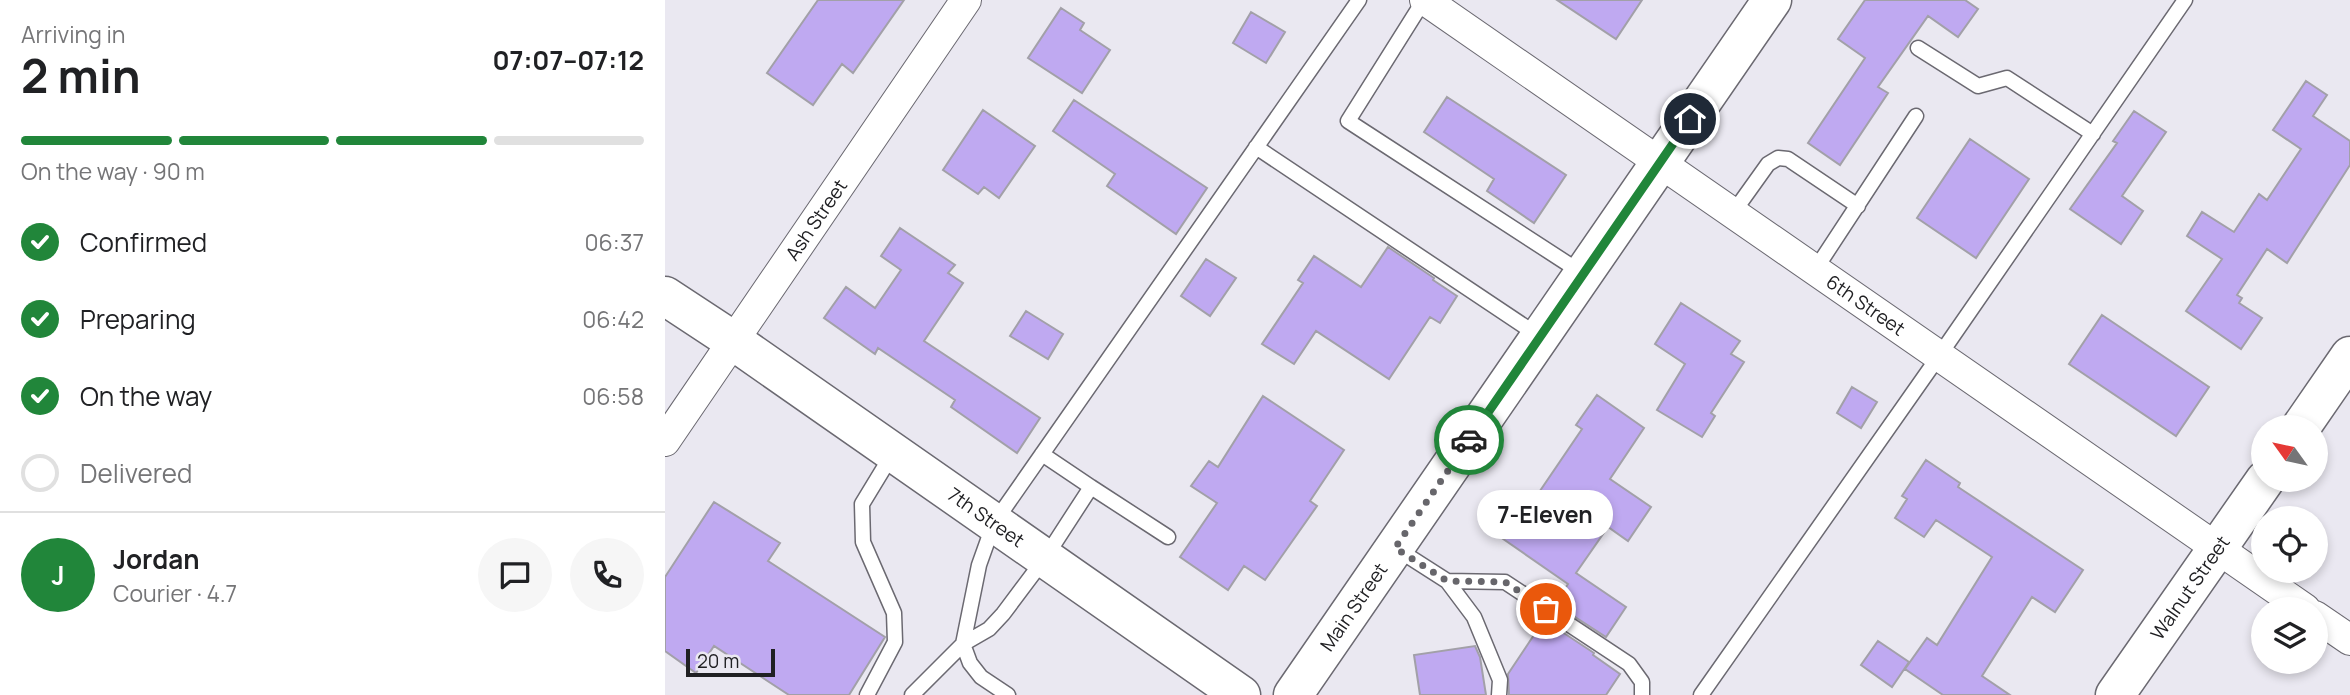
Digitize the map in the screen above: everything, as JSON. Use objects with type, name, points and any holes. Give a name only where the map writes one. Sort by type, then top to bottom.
[{"type":"main road","name":"Main Street","points":[[1293,695],[1772,0]]},
{"type":"main road","name":"7th Street","points":[[665,296],[1241,695]]},
{"type":"main road","points":[[2309,415],[2350,356]]},
{"type":"main road","name":"Walnut Street","points":[[2115,695],[2257,492]]},
{"type":"street","name":"Ash Street","points":[[665,441],[966,0]]},
{"type":"street","name":"6th Street","points":[[1425,0],[2287,597]]},
{"type":"street","points":[[2328,625],[2350,640]]},
{"type":"lane","points":[[1008,695],[981,677],[970,663],[963,645],[979,565],[994,523],[1359,0]]},
{"type":"lane","points":[[1425,0],[1348,121],[1583,274]]},
{"type":"lane","points":[[1701,695],[2185,0]]},
{"type":"lane","points":[[1918,48],[1978,86],[2007,78],[2093,134]]},
{"type":"lane","points":[[1815,270],[1916,116]]},
{"type":"lane","points":[[1256,147],[1540,337]]},
{"type":"lane","points":[[1733,213],[1768,164],[1778,158],[1788,159],[1858,206]]},
{"type":"lane","points":[[867,695],[895,642],[894,613],[863,542],[862,504],[893,453]]},
{"type":"lane","points":[[1042,454],[1168,537]]},
{"type":"lane","points":[[912,695],[963,645],[989,629],[1003,614],[1045,558],[1091,487]]},
{"type":"lane","points":[[1395,548],[1447,581],[1473,617],[1500,680],[1499,695]]},
{"type":"lane","points":[[1447,581],[1505,582],[1629,664],[1642,682],[1642,695]]},
{"type":"building","points":[[818,0],[904,0],[853,73],[842,64],[813,105],[767,73]]},
{"type":"building","points":[[1557,0],[1642,0],[1616,39]]},
{"type":"building","points":[[1865,0],[1965,0],[1978,9],[1958,37],[1928,16],[1878,87],[1888,93],[1840,165],[1808,143],[1865,58],[1838,39]]},
{"type":"building","points":[[1061,8],[1084,23],[1080,30],[1110,50],[1082,93],[1028,58]]},
{"type":"building","points":[[1251,12],[1285,32],[1266,63],[1233,43]]},
{"type":"building","points":[[2306,81],[2327,95],[2313,116],[2350,141],[2350,165],[2287,263],[2267,249],[2237,295],[2242,298],[2239,303],[2262,318],[2241,349],[2186,311],[2222,259],[2187,236],[2202,212],[2234,232],[2259,194],[2267,200],[2301,149],[2273,130]]},
{"type":"building","points":[[1447,97],[1566,175],[1534,223],[1487,191],[1494,179],[1424,132]]},
{"type":"building","points":[[1074,100],[1207,188],[1176,234],[1107,186],[1115,174],[1053,131]]},
{"type":"building","points":[[983,110],[1035,146],[999,198],[984,187],[978,194],[943,170]]},
{"type":"building","points":[[2134,111],[2166,132],[2122,196],[2143,211],[2121,244],[2070,209],[2117,143],[2113,141]]},
{"type":"building","points":[[1970,139],[2029,179],[1976,258],[1917,218]]},
{"type":"building","points":[[900,228],[955,265],[948,273],[963,283],[924,341],[1040,418],[1017,453],[951,407],[955,400],[878,348],[875,354],[824,318],[846,287],[875,308],[901,270],[881,256]]},
{"type":"building","points":[[1388,247],[1457,296],[1440,323],[1430,317],[1389,379],[1316,331],[1294,364],[1262,344],[1303,283],[1298,280],[1314,256],[1361,287]]},
{"type":"building","points":[[1206,259],[1236,278],[1210,316],[1181,296]]},
{"type":"building","points":[[1681,303],[1740,341],[1731,354],[1744,362],[1711,413],[1715,416],[1702,437],[1657,410],[1685,364],[1655,344]]},
{"type":"building","points":[[1026,311],[1063,334],[1048,359],[1010,336]]},
{"type":"building","points":[[2102,315],[2209,387],[2176,436],[2069,364]]},
{"type":"building","points":[[1852,387],[1877,402],[1861,428],[1837,413]]},
{"type":"building","points":[[1597,395],[1644,428],[1610,479],[1651,507],[1628,541],[1608,527],[1576,573],[1626,607],[1606,637],[1555,604],[1568,584],[1496,534],[1520,500],[1529,507],[1582,429],[1576,425]]},
{"type":"building","points":[[1263,396],[1344,450],[1310,501],[1317,506],[1265,580],[1244,566],[1228,590],[1180,557],[1217,503],[1191,486],[1209,461],[1218,467]]},
{"type":"building","points":[[1926,460],[1960,483],[1958,487],[2083,570],[2055,612],[2032,597],[1982,676],[2010,695],[1943,695],[1905,669],[1927,638],[1937,645],[1992,557],[1936,520],[1924,537],[1895,518],[1907,499],[1902,496]]},
{"type":"building","points":[[714,502],[780,543],[768,561],[885,637],[849,695],[789,695],[714,646],[696,673],[665,651],[665,577]]},
{"type":"building","points":[[1544,620],[1620,674],[1606,695],[1509,695],[1508,674]]},
{"type":"building","points":[[1878,641],[1909,662],[1892,687],[1861,665]]},
{"type":"building","points":[[1475,646],[1480,657],[1486,695],[1420,695],[1414,655]]},
{"type":"way so far","points":[[1469,440],[1395,548],[1447,581],[1505,582],[1546,609]]},
{"type":"place","name":"7-Eleven","points":[[1546,609]]},
{"type":"route","points":[[1469,440],[1690,119]]}]
